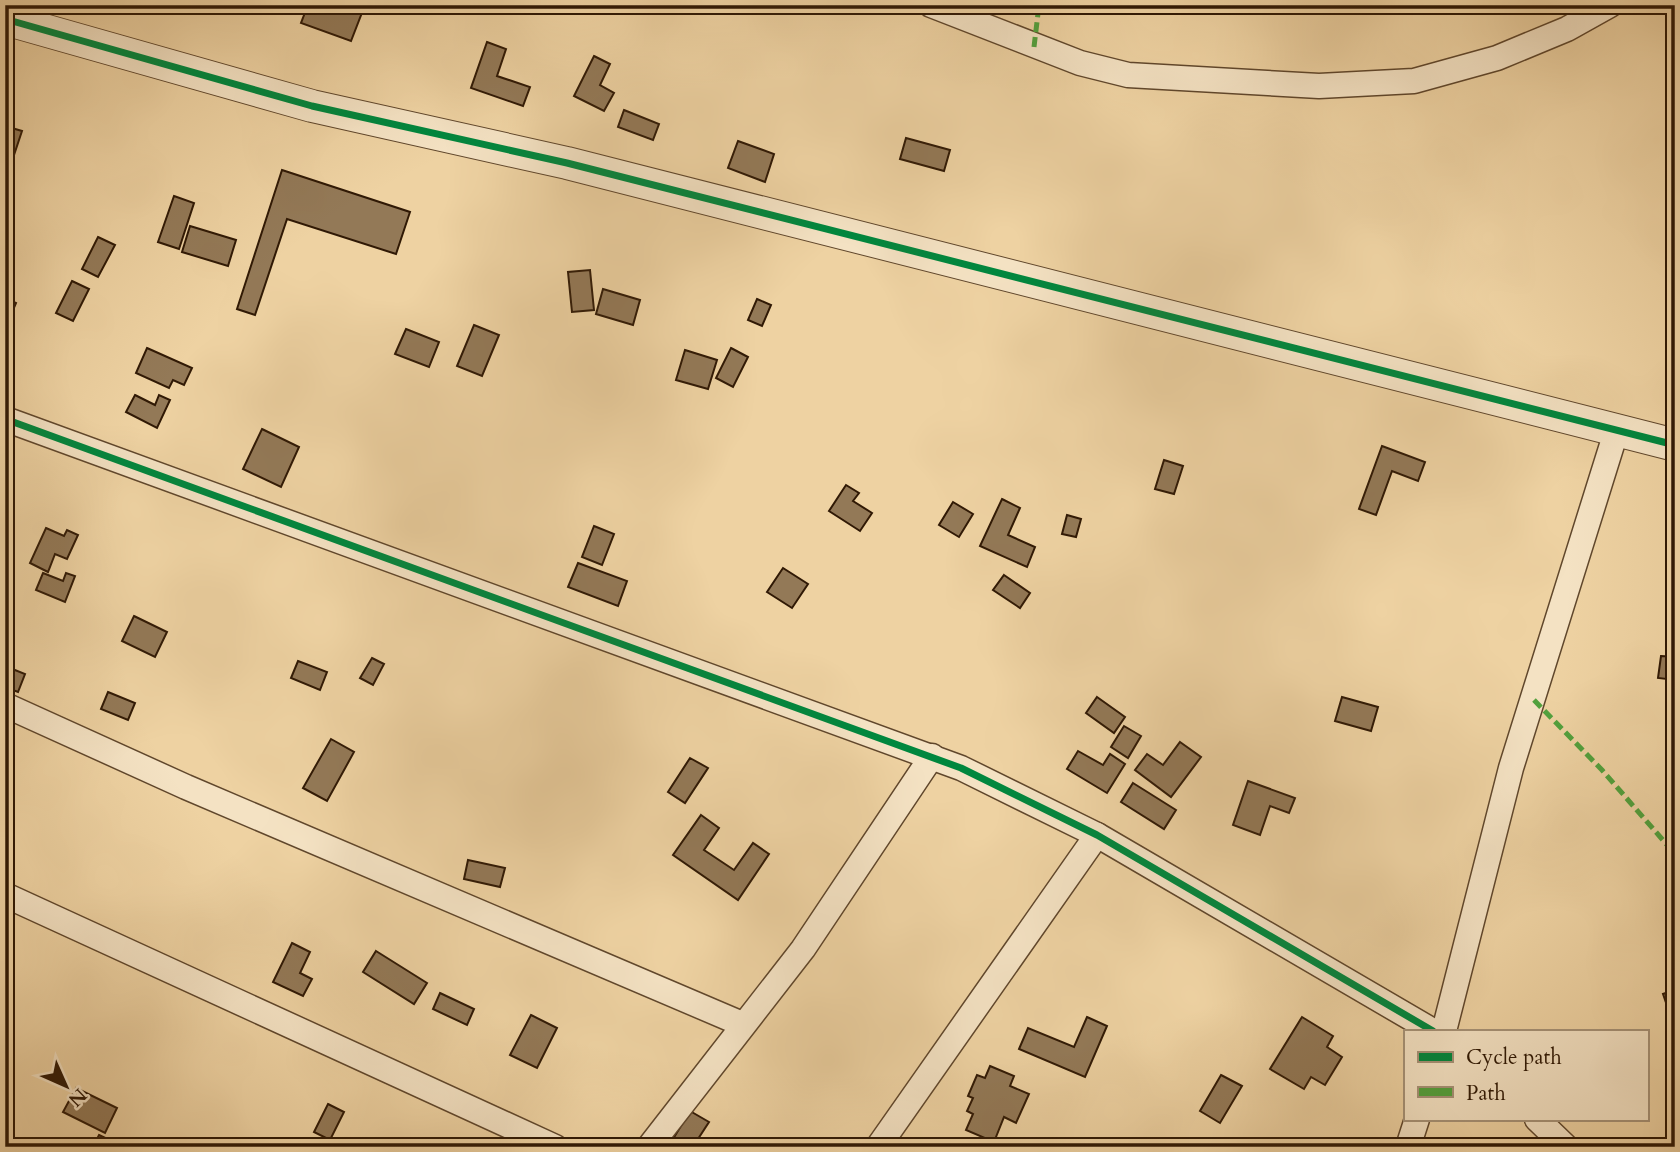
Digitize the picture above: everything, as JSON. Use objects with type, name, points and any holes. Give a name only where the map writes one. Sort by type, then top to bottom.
[{"type":"street","points":[[931,5],[1080,63],[1128,75],[1320,86],[1414,81],[1497,58],[1567,29],[1610,5]]},
{"type":"street","points":[[5,19],[312,106],[567,163],[1675,445]]},
{"type":"street","points":[[5,419],[932,756],[1097,835],[1431,1030]]},
{"type":"street","points":[[1444,1030],[1511,768],[1616,432]]},
{"type":"street","points":[[5,705],[186,787],[742,1024]]},
{"type":"street","points":[[649,1147],[742,1024],[803,949],[932,756]]},
{"type":"street","points":[[878,1147],[1097,835]]},
{"type":"street","points":[[5,895],[555,1147]]},
{"type":"street","points":[[1408,1147],[1417,1120]]},
{"type":"street","points":[[1538,1120],[1566,1147]]},
{"type":"building","points":[[308,5],[350,5],[363,10],[351,41],[301,23]]},
{"type":"building","points":[[487,42],[506,49],[497,76],[530,87],[523,106],[471,88]]},
{"type":"building","points":[[594,56],[610,64],[600,85],[614,93],[604,111],[574,96]]},
{"type":"building","points":[[624,110],[659,124],[653,140],[618,127]]},
{"type":"building","points":[[5,126],[22,131],[7,176],[5,175]]},
{"type":"building","points":[[906,138],[950,150],[944,171],[900,159]]},
{"type":"building","points":[[738,141],[774,154],[765,182],[728,168]]},
{"type":"building","points":[[282,170],[410,212],[396,254],[287,219],[255,315],[237,309]]},
{"type":"building","points":[[174,196],[194,203],[179,249],[158,242]]},
{"type":"building","points":[[190,226],[236,240],[228,266],[182,252]]},
{"type":"building","points":[[98,237],[115,245],[98,277],[82,269]]},
{"type":"building","points":[[590,270],[594,310],[572,312],[568,272]]},
{"type":"building","points":[[72,281],[89,289],[73,321],[56,313]]},
{"type":"building","points":[[603,289],[640,300],[633,325],[596,314]]},
{"type":"building","points":[[5,298],[16,303],[8,322],[5,320]]},
{"type":"building","points":[[757,299],[771,305],[762,326],[748,320]]},
{"type":"building","points":[[474,325],[499,335],[482,376],[457,366]]},
{"type":"building","points":[[406,329],[439,342],[429,367],[395,354]]},
{"type":"building","points":[[147,348],[192,368],[184,385],[173,380],[169,388],[136,373]]},
{"type":"building","points":[[731,348],[748,357],[733,387],[716,378]]},
{"type":"building","points":[[685,350],[717,360],[708,389],[676,380]]},
{"type":"building","points":[[135,395],[155,405],[159,395],[170,400],[157,428],[126,412]]},
{"type":"building","points":[[262,429],[299,447],[281,487],[243,469]]},
{"type":"building","points":[[1382,446],[1425,462],[1418,481],[1392,471],[1376,515],[1359,509]]},
{"type":"building","points":[[1164,460],[1183,466],[1174,494],[1155,489]]},
{"type":"building","points":[[846,485],[859,493],[853,501],[872,513],[860,531],[829,511]]},
{"type":"building","points":[[1002,499],[1020,508],[1008,535],[1035,547],[1027,567],[980,546]]},
{"type":"building","points":[[953,502],[973,514],[959,537],[939,525]]},
{"type":"building","points":[[1067,515],[1081,519],[1076,537],[1062,534]]},
{"type":"building","points":[[594,526],[614,534],[602,565],[582,557]]},
{"type":"building","points":[[46,528],[64,536],[67,530],[78,535],[67,559],[55,554],[48,572],[30,563]]},
{"type":"building","points":[[578,563],[627,581],[618,606],[568,587]]},
{"type":"building","points":[[783,568],[808,584],[792,608],[767,592]]},
{"type":"building","points":[[43,573],[63,581],[66,573],[75,576],[65,602],[36,590]]},
{"type":"building","points":[[1004,575],[1030,593],[1020,608],[993,590]]},
{"type":"building","points":[[134,616],[167,632],[155,657],[122,641]]},
{"type":"building","points":[[1661,656],[1675,657],[1675,680],[1658,678]]},
{"type":"building","points":[[372,658],[384,664],[373,685],[360,678]]},
{"type":"building","points":[[298,661],[327,672],[320,690],[291,678]]},
{"type":"building","points":[[5,666],[25,674],[18,692],[5,687]]},
{"type":"building","points":[[108,692],[135,703],[128,720],[101,709]]},
{"type":"building","points":[[1097,697],[1125,717],[1114,733],[1086,713]]},
{"type":"building","points":[[1342,697],[1378,707],[1371,731],[1335,721]]},
{"type":"building","points":[[1124,726],[1141,736],[1128,758],[1111,747]]},
{"type":"building","points":[[331,739],[354,752],[327,801],[303,788]]},
{"type":"building","points":[[1180,742],[1201,757],[1171,797],[1135,770],[1147,754],[1163,765]]},
{"type":"building","points":[[1078,751],[1103,765],[1110,754],[1125,764],[1107,793],[1067,769]]},
{"type":"building","points":[[690,758],[708,768],[685,803],[668,792]]},
{"type":"building","points":[[1248,781],[1295,798],[1289,813],[1270,806],[1260,835],[1233,825]]},
{"type":"building","points":[[1133,783],[1176,810],[1164,829],[1121,802]]},
{"type":"building","points":[[701,815],[719,828],[704,850],[734,870],[753,843],[769,854],[738,900],[673,855]]},
{"type":"building","points":[[468,860],[505,868],[500,887],[464,879]]},
{"type":"building","points":[[292,943],[310,952],[300,973],[312,979],[303,996],[273,982]]},
{"type":"building","points":[[376,951],[427,983],[414,1004],[363,972]]},
{"type":"building","points":[[1675,990],[1675,1029],[1663,994]]},
{"type":"building","points":[[440,993],[474,1009],[467,1025],[433,1009]]},
{"type":"building","points":[[531,1015],[557,1028],[537,1068],[510,1055]]},
{"type":"building","points":[[1087,1017],[1107,1026],[1085,1077],[1019,1049],[1028,1028],[1074,1047]]},
{"type":"building","points":[[1302,1017],[1333,1036],[1327,1047],[1342,1057],[1325,1085],[1311,1077],[1304,1089],[1270,1069]]},
{"type":"building","points":[[990,1066],[1014,1076],[1010,1086],[1029,1094],[1016,1123],[1004,1117],[994,1142],[966,1130],[973,1114],[967,1111],[973,1098],[968,1096],[977,1075],[985,1078]]},
{"type":"building","points":[[1221,1075],[1242,1086],[1220,1123],[1200,1111]]},
{"type":"building","points":[[76,1088],[117,1108],[105,1133],[63,1112]]},
{"type":"building","points":[[328,1104],[344,1112],[330,1140],[314,1132]]},
{"type":"building","points":[[690,1111],[709,1122],[698,1139],[710,1147],[686,1147],[673,1139]]},
{"type":"building","points":[[99,1135],[124,1147],[93,1147]]},
{"type":"marked path","points":[[1034,47],[1039,5]]},
{"type":"marked path","points":[[1534,700],[1602,770],[1675,854]]},
{"type":"cycle path","points":[[5,19],[312,106],[567,163],[1675,445]]},
{"type":"cycle path","points":[[5,419],[961,768],[1097,835],[1431,1030]]}]
